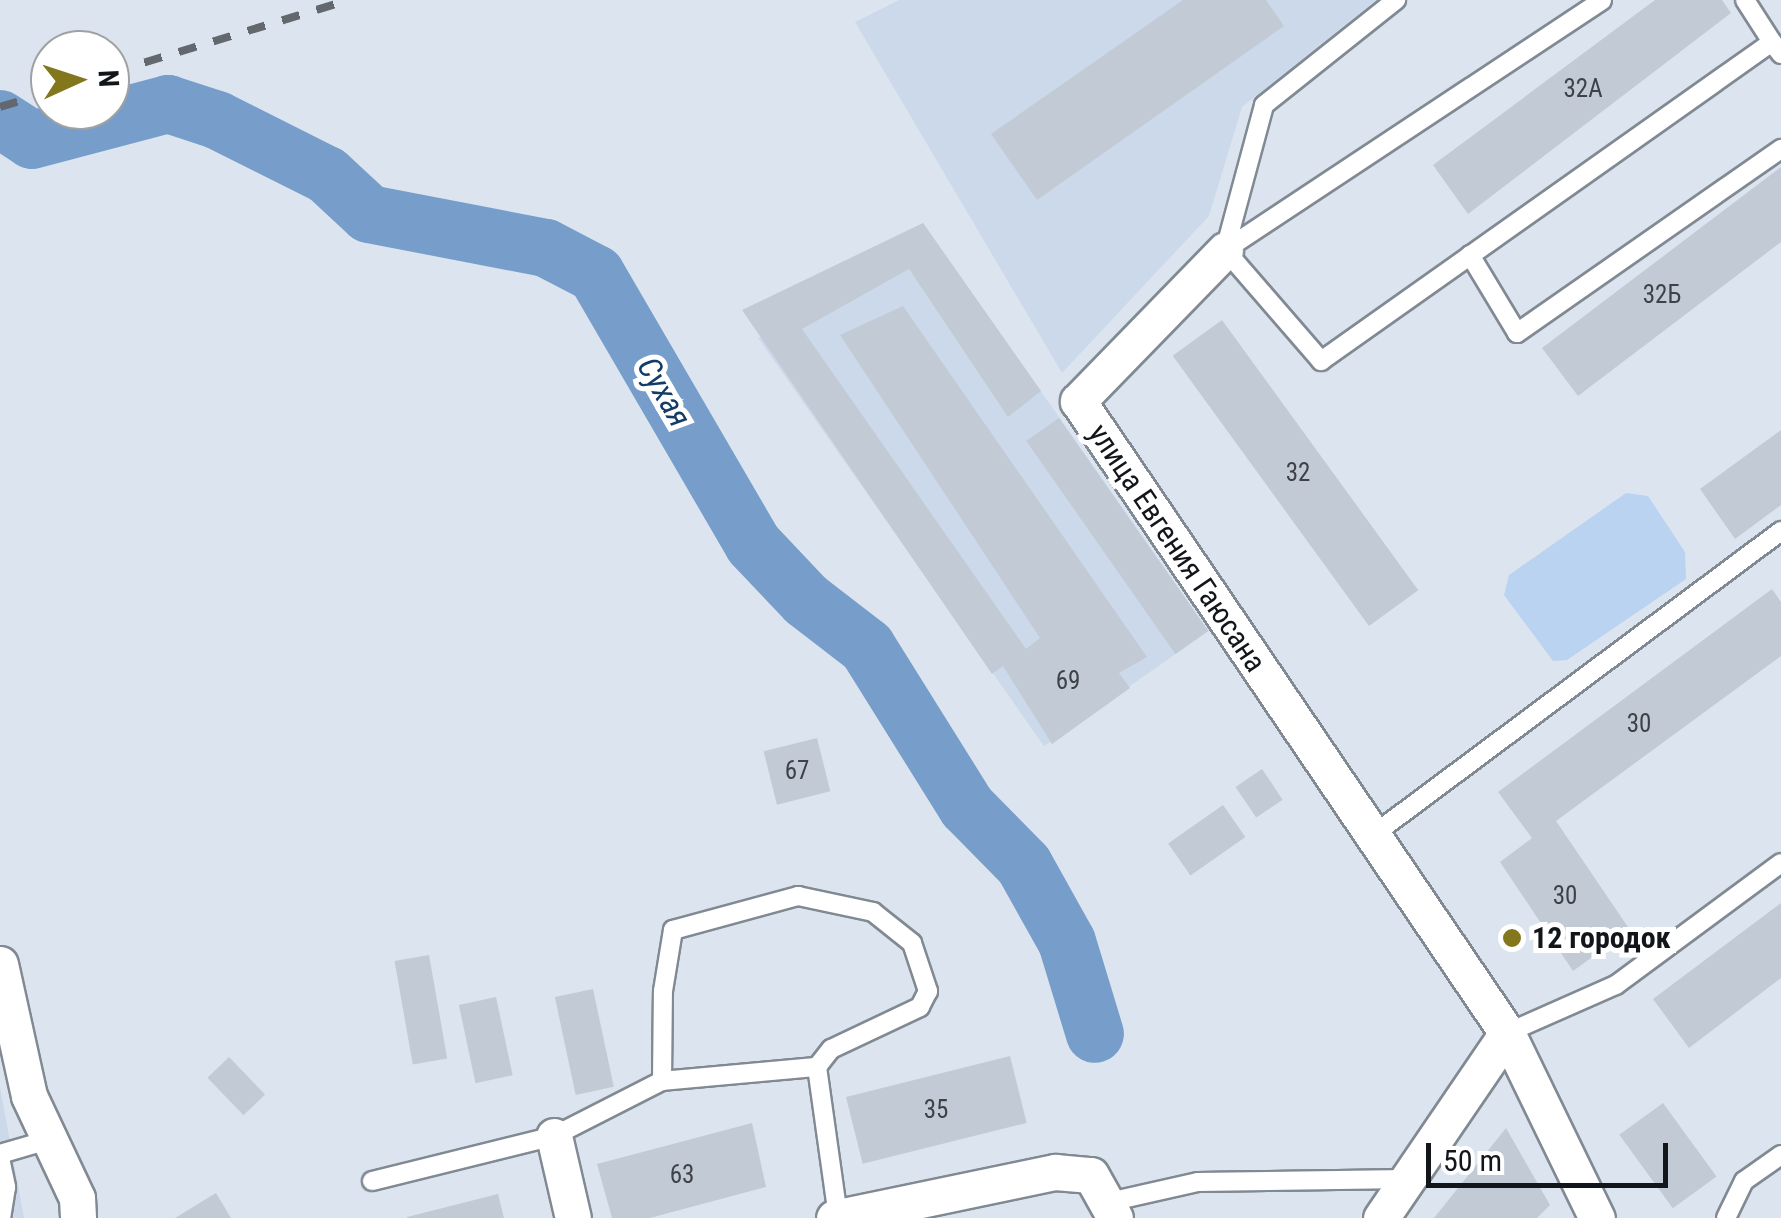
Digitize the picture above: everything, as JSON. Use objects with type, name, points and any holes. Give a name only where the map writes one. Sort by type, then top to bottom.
[{"type":"street","name":"улица Евгения Гаюсана","points":[[1225,250],[1078,401],[1507,1034],[1597,1218]]},
{"type":"street","points":[[0,964],[45,1142],[84,1211]]},
{"type":"street","points":[[1381,1218],[1507,1034]]},
{"type":"street","points":[[554,1136],[573,1218]]},
{"type":"street","points":[[836,1218],[1056,1172],[1091,1174],[1112,1210]]},
{"type":"lane","name":"улица Евгения Гаюсана","points":[[1225,250],[1264,105],[1396,0]]},
{"type":"lane","points":[[1602,0],[1225,250],[1321,361],[1777,48],[1745,0]]},
{"type":"lane","points":[[1470,256],[1517,333],[1781,149]]},
{"type":"lane","points":[[1373,836],[1780,532]]},
{"type":"lane","points":[[1507,1034],[1616,985],[1781,863]]},
{"type":"lane","points":[[372,1181],[554,1136],[662,1082],[817,1067],[832,1049],[920,1007],[928,991],[912,943],[873,912],[798,896],[673,930],[664,991],[662,1082]]},
{"type":"lane","points":[[817,1067],[836,1218]]},
{"type":"lane","points":[[1,1218],[6,1187],[0,1156],[45,1142]]},
{"type":"lane","points":[[1726,1218],[1744,1181],[1781,1155]]},
{"type":"lane","points":[[1112,1210],[1198,1182],[1411,1178]]},
{"type":"shaded area","points":[[899,0],[1376,0],[1242,107],[1209,216],[1062,373],[855,22]]},
{"type":"shaded area","points":[[923,223],[1209,631],[1044,746],[758,338]]},
{"type":"shaded area","points":[[1626,493],[1648,496],[1685,552],[1686,579],[1567,660],[1553,661],[1504,595],[1509,575]]},
{"type":"shaded area","points":[[0,1087],[24,1218],[0,1218]]},
{"type":"building","points":[[1183,0],[1266,0],[1284,26],[1037,200],[991,134]]},
{"type":"building","points":[[1655,0],[1722,0],[1731,13],[1468,214],[1433,165]]},
{"type":"building","points":[[1781,167],[1781,242],[1578,396],[1542,348]]},
{"type":"building","points":[[923,223],[1041,391],[1008,417],[909,269],[802,329],[1026,649],[1040,638],[840,335],[903,306],[1147,657],[1119,673],[1130,688],[1052,744],[1003,666],[992,674],[742,310]]},
{"type":"building","points":[[1222,320],[1418,590],[1369,626],[1173,356]]},
{"type":"building","points":[[1059,418],[1208,631],[1175,654],[1026,441]]},
{"type":"building","points":[[1781,430],[1781,505],[1735,539],[1700,489]]},
{"type":"building","points":[[1772,589],[1781,602],[1781,656],[1556,821],[1630,930],[1573,971],[1500,862],[1532,838],[1498,792]]},
{"type":"building","points":[[817,738],[830,791],[777,805],[764,751]]},
{"type":"building","points":[[1262,769],[1283,800],[1256,818],[1235,787]]},
{"type":"building","points":[[1223,805],[1245,837],[1190,875],[1168,843]]},
{"type":"building","points":[[1781,903],[1781,978],[1689,1048],[1653,999]]},
{"type":"building","points":[[429,955],[447,1058],[413,1064],[395,961]]},
{"type":"building","points":[[593,989],[614,1087],[576,1095],[555,997]]},
{"type":"building","points":[[496,997],[513,1075],[475,1083],[459,1005]]},
{"type":"building","points":[[1010,1056],[1027,1123],[863,1164],[846,1097]]},
{"type":"building","points":[[229,1057],[265,1094],[244,1115],[207,1078]]},
{"type":"building","points":[[1663,1103],[1716,1177],[1673,1208],[1619,1135]]},
{"type":"building","points":[[752,1123],[766,1187],[650,1218],[612,1218],[597,1164]]},
{"type":"building","points":[[1506,1128],[1550,1205],[1537,1218],[1434,1218]]},
{"type":"building","points":[[216,1193],[231,1218],[175,1218]]},
{"type":"building","points":[[498,1194],[504,1218],[407,1218],[407,1217]]},
{"type":"waterway","name":"Сухая","points":[[0,119],[32,140],[168,104],[217,120],[327,175],[369,214],[546,248],[596,274],[753,544],[806,600],[867,647],[967,807],[1024,865],[1067,942],[1095,1034]]},
{"type":"railway","points":[[130,67],[349,0]]},
{"type":"railway","points":[[0,107],[30,98]]},
{"type":"place","name":"12 городок","points":[[1512,938]]}]
